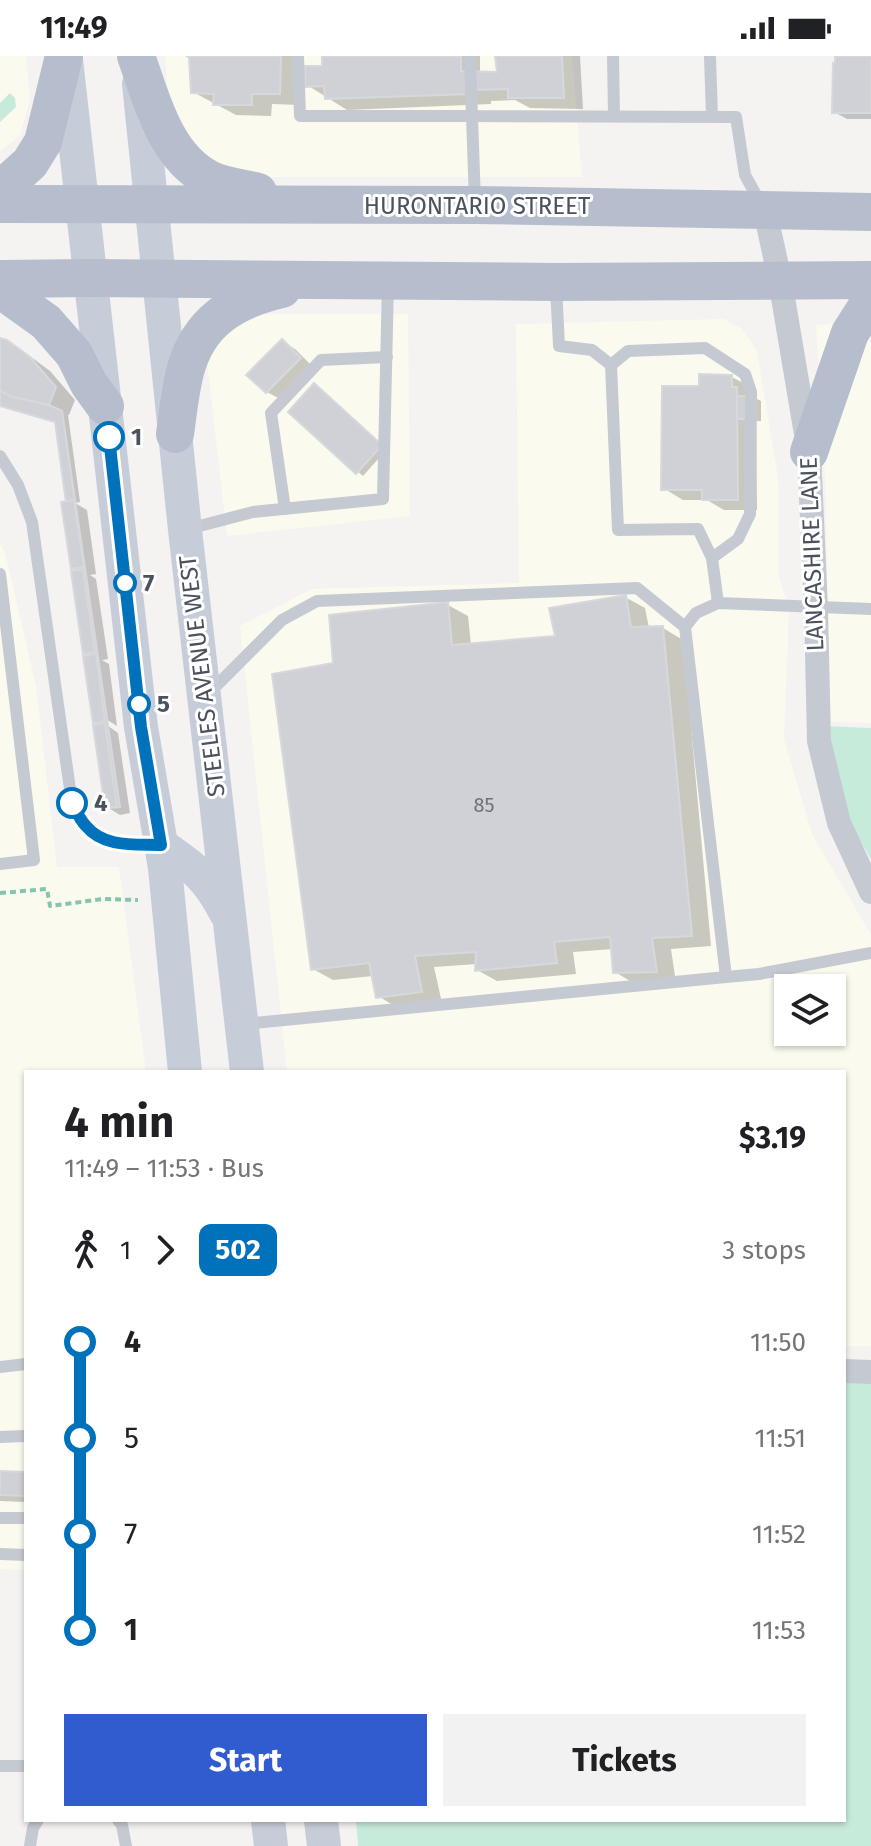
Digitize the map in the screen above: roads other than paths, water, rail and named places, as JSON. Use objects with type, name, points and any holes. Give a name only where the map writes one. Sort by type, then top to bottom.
[{"type":"main road","points":[[0,188],[30,163],[43,142],[65,56]]},
{"type":"main road","points":[[65,56],[141,727],[161,845],[185,1070]]},
{"type":"main road","points":[[136,56],[174,149],[192,167],[210,180],[307,205]]},
{"type":"main road","name":"STEELES AVENUE WEST","points":[[136,56],[185,530],[247,1070]]},
{"type":"main road","name":"HURONTARIO STREET","points":[[0,204],[475,205],[871,212]]},
{"type":"main road","points":[[0,279],[871,280]]},
{"type":"main road","points":[[175,434],[185,371],[198,343],[215,318],[257,295],[320,280]]},
{"type":"main road","points":[[0,289],[46,322],[74,354],[89,384],[105,406]]},
{"type":"main road","points":[[809,452],[850,333],[871,300]]},
{"type":"main road","points":[[161,845],[206,879],[230,921]]},
{"type":"main road","points":[[268,1822],[271,1846]]},
{"type":"main road","points":[[321,1822],[324,1846]]},
{"type":"street","name":"LANCASHIRE LANE","points":[[765,211],[809,452],[819,741],[839,823],[871,892]]},
{"type":"street","points":[[846,1371],[871,1372]]},
{"type":"lane","points":[[298,56],[300,116],[736,117],[745,175],[765,211]]},
{"type":"lane","points":[[470,56],[475,205]]},
{"type":"lane","points":[[613,56],[614,116]]},
{"type":"lane","points":[[710,56],[712,117]]},
{"type":"lane","points":[[185,530],[253,512],[383,499],[389,280]]},
{"type":"lane","points":[[556,282],[559,346],[592,350],[611,365],[618,530],[698,529],[712,558],[718,603]]},
{"type":"lane","points":[[611,365],[628,351],[705,348],[745,374],[751,392],[750,514],[738,539],[712,558]]},
{"type":"lane","points":[[285,509],[271,413],[321,360],[387,357]]},
{"type":"lane","points":[[0,456],[18,485],[32,522],[72,803],[86,827],[100,839],[121,844],[161,845]]},
{"type":"lane","points":[[0,574],[34,860],[0,864]]},
{"type":"lane","points":[[205,697],[282,620],[317,601],[637,588],[685,627],[726,977]]},
{"type":"lane","points":[[685,627],[696,613],[718,603],[871,609]]},
{"type":"lane","points":[[242,1024],[759,974],[871,953]]},
{"type":"lane","points":[[0,1367],[24,1364]]},
{"type":"lane","points":[[0,1437],[24,1436]]},
{"type":"lane","points":[[0,1518],[24,1518]]},
{"type":"lane","points":[[0,1554],[24,1555]]},
{"type":"lane","points":[[0,1766],[24,1766]]},
{"type":"lane","points":[[30,1846],[37,1822]]},
{"type":"lane","points":[[120,1822],[126,1846]]},
{"type":"place","name":"1","points":[[109,437]]},
{"type":"place","name":"7","points":[[125,583]]},
{"type":"place","name":"5","points":[[139,704]]},
{"type":"place","name":"4","points":[[72,803]]}]
